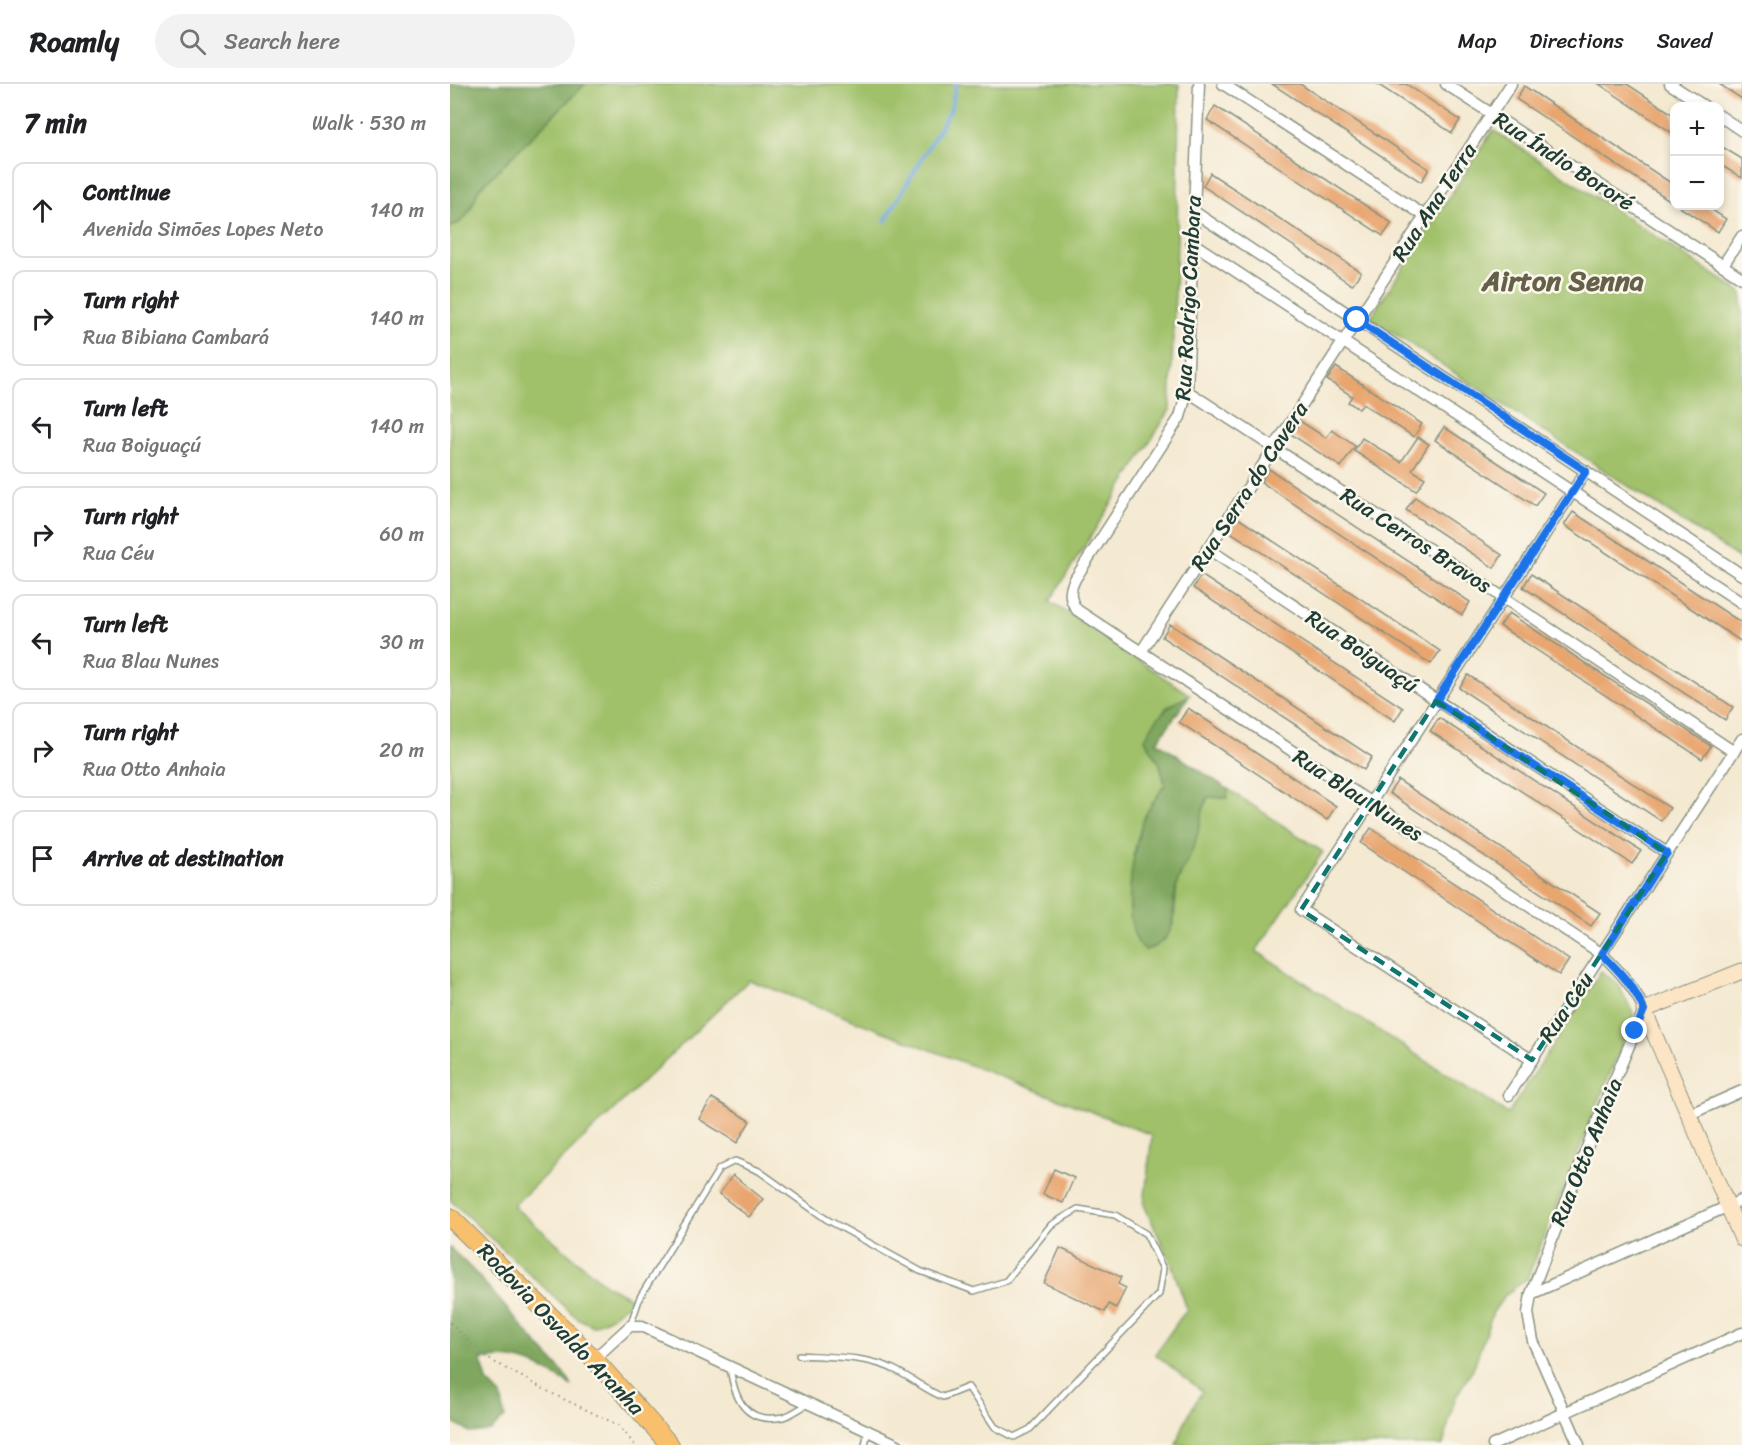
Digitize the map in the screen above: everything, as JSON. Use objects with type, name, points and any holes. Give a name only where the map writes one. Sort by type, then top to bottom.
[{"type":"highway","name":"Rodovia Osvaldo Aranha","points":[[450,1217],[594,1359],[662,1442]]},
{"type":"street","name":"Rua Rodrigo Cambara","points":[[1071,587],[1180,417],[1187,391],[1191,242],[1199,84]]},
{"type":"street","points":[[1223,84],[1425,216]]},
{"type":"street","name":"Rua Índio Bororé","points":[[1446,84],[1742,278]]},
{"type":"street","name":"Rua Ana Terra","points":[[1357,320],[1511,84]]},
{"type":"street","points":[[1670,84],[1698,102]]},
{"type":"street","points":[[1724,120],[1742,131]]},
{"type":"street","points":[[1193,211],[1742,575]]},
{"type":"street","points":[[1723,265],[1742,236]]},
{"type":"street","points":[[1191,242],[1742,603]]},
{"type":"street","name":"Rua Serra do Cavera","points":[[1141,652],[1357,320]]},
{"type":"street","name":"Rua Cerros Bravos","points":[[1187,391],[1504,598],[1734,752]]},
{"type":"street","points":[[1532,1060],[1301,910],[1586,471]]},
{"type":"street","name":"Rua Boiguaçú","points":[[1207,548],[1667,853]]},
{"type":"street","name":"Rua Blau Nunes","points":[[1071,587],[1070,600],[1077,610],[1602,954],[1629,981],[1644,1010]]},
{"type":"street","name":"Rua Céu","points":[[1509,1095],[1742,739]]},
{"type":"street","points":[[1742,971],[1644,1010],[1742,1239]]},
{"type":"street","name":"Rua Otto Anhaia","points":[[1579,1445],[1533,1341],[1528,1313],[1531,1294],[1594,1129],[1644,1010]]},
{"type":"street","points":[[1690,1114],[1742,1091]]},
{"type":"street","points":[[1531,1294],[1742,1200]]},
{"type":"street","points":[[594,1359],[630,1326],[642,1326],[898,1445]]},
{"type":"street","points":[[1493,1445],[1742,1334]]},
{"type":"lane","points":[[630,1326],[640,1298],[719,1169],[735,1161],[759,1171],[826,1219],[910,1265],[974,1291],[1006,1281],[1051,1225],[1078,1209],[1115,1215],[1146,1234],[1163,1269],[1159,1294],[1030,1429],[1014,1437],[995,1427],[968,1387],[943,1397],[924,1389],[895,1370],[866,1361],[799,1355]]},
{"type":"lane","points":[[730,1366],[733,1392],[742,1405],[755,1415],[782,1417],[811,1403]]},
{"type":"lane","points":[[865,1445],[868,1430]]},
{"type":"path","points":[[450,1323],[487,1358],[551,1394],[618,1425],[635,1445]]},
{"type":"highlighted area","points":[[1436,701],[1667,853],[1532,1060],[1301,910]]},
{"type":"green space","points":[[450,84],[585,84],[478,190],[465,217],[450,227]]},
{"type":"green space","points":[[585,84],[1179,84],[1177,244],[1170,410],[1050,601],[1190,695],[1167,707],[1145,739],[1160,764],[1165,784],[1144,818],[1133,856],[1163,941],[1174,923],[1177,883],[1194,845],[1199,815],[1208,797],[1227,798],[1228,789],[1323,852],[1256,951],[1508,1114],[1601,971],[1618,984],[1634,1015],[1527,1279],[1506,1294],[1493,1312],[1473,1369],[1455,1398],[1443,1445],[1176,1445],[1186,1419],[1202,1391],[1155,1354],[1187,1309],[1171,1263],[1144,1205],[1152,1135],[749,980],[513,1206],[606,1285],[633,1299],[611,1317],[593,1326],[577,1318],[450,1200],[450,227],[465,217],[478,190]]},
{"type":"green space","points":[[1493,130],[1742,293],[1742,560],[1370,318]]},
{"type":"green space","points":[[1190,695],[1157,742],[1228,789],[1227,798],[1208,797],[1194,846],[1175,890],[1170,931],[1165,939],[1145,950],[1137,940],[1132,925],[1130,888],[1132,869],[1143,820],[1165,784],[1160,764],[1145,739],[1153,724],[1163,713]]},
{"type":"green space","points":[[450,1248],[492,1291],[558,1366],[572,1386],[529,1363],[507,1358],[481,1360],[487,1381],[501,1395],[505,1417],[491,1431],[471,1433],[455,1424],[450,1399]]},
{"type":"building","points":[[1272,84],[1300,84],[1429,169],[1421,182]]},
{"type":"building","points":[[1377,84],[1406,84],[1460,120],[1452,133]]},
{"type":"building","points":[[1599,84],[1627,84],[1670,112],[1670,131]]},
{"type":"building","points":[[1719,84],[1742,84],[1742,99]]},
{"type":"building","points":[[1524,86],[1670,182],[1670,200],[1516,99]]},
{"type":"building","points":[[1215,106],[1392,223],[1383,236],[1207,120]]},
{"type":"building","points":[[1724,148],[1742,159],[1742,178],[1724,167]]},
{"type":"building","points":[[1210,173],[1361,272],[1352,285],[1203,186]]},
{"type":"building","points":[[1684,210],[1712,210],[1726,219],[1718,232]]},
{"type":"building","points":[[1336,367],[1422,424],[1414,437],[1363,404],[1359,409],[1348,402],[1352,396],[1327,380]]},
{"type":"building","points":[[1300,421],[1326,438],[1332,430],[1355,446],[1341,467],[1292,435]]},
{"type":"building","points":[[1444,427],[1544,493],[1535,506],[1435,440]]},
{"type":"building","points":[[1418,437],[1429,444],[1412,470],[1425,478],[1416,491],[1354,451],[1362,438],[1401,462]]},
{"type":"building","points":[[1269,469],[1470,602],[1462,615],[1261,482]]},
{"type":"building","points":[[1415,497],[1502,555],[1494,568],[1406,510]]},
{"type":"building","points":[[1573,512],[1742,623],[1742,642],[1564,525]]},
{"type":"building","points":[[1238,518],[1440,651],[1431,664],[1229,531]]},
{"type":"building","points":[[1531,574],[1733,707],[1725,720],[1523,587]]},
{"type":"building","points":[[1201,575],[1403,708],[1395,721],[1193,588]]},
{"type":"building","points":[[1509,613],[1711,746],[1702,759],[1500,626]]},
{"type":"building","points":[[1170,624],[1372,757],[1364,770],[1162,637]]},
{"type":"building","points":[[1468,675],[1670,808],[1661,821],[1459,688]]},
{"type":"building","points":[[1188,708],[1336,806],[1327,820],[1179,722]]},
{"type":"building","points":[[1439,718],[1641,851],[1632,864],[1430,731]]},
{"type":"building","points":[[1398,780],[1600,913],[1591,926],[1389,793]]},
{"type":"building","points":[[1371,828],[1569,960],[1559,975],[1361,843]]},
{"type":"building","points":[[712,1098],[750,1121],[737,1143],[699,1119]]},
{"type":"building","points":[[1054,1169],[1074,1178],[1063,1203],[1043,1194]]},
{"type":"building","points":[[733,1175],[763,1199],[749,1217],[719,1194]]},
{"type":"building","points":[[1060,1248],[1121,1277],[1118,1284],[1126,1288],[1116,1308],[1109,1304],[1105,1312],[1044,1283]]},
{"type":"waterway","points":[[885,221],[951,109],[956,84]]},
{"type":"district","name":"Airton Senna","points":[[1563,280]]},
{"type":"route","points":[[1357,320],[1586,471],[1436,701],[1667,853],[1602,954],[1629,981],[1637,993],[1644,1010],[1635,1031]]}]
